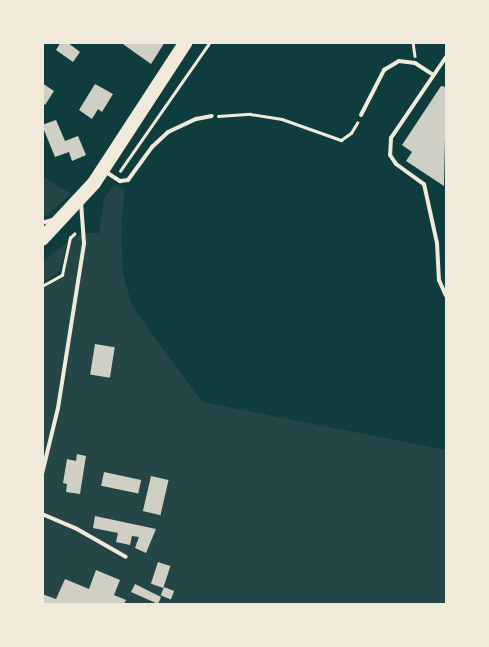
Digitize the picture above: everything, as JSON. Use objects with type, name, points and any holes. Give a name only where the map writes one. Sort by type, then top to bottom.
[{"type":"highway","points":[[42,239],[81,200],[103,170],[186,42]]},
{"type":"lane","points":[[446,57],[432,74],[391,138],[390,155],[396,164],[424,184],[437,243],[439,280],[446,296]]},
{"type":"lane","points":[[361,115],[384,70],[399,61],[416,63],[432,74]]},
{"type":"lane","points":[[103,170],[120,181],[128,180],[152,147],[168,132],[196,119],[212,116]]},
{"type":"lane","points":[[42,474],[58,408],[84,243],[81,200]]},
{"type":"lane","points":[[42,223],[65,217]]},
{"type":"lane","points":[[42,514],[77,529],[126,557]]},
{"type":"path","points":[[119,173],[210,42]]},
{"type":"path","points":[[413,42],[416,63]]},
{"type":"path","points":[[212,116],[250,114],[282,119],[341,140],[351,134],[361,115]]},
{"type":"path","points":[[42,286],[62,275],[70,238],[82,230]]},
{"type":"shaded area","points":[[43,176],[71,194],[43,218]]},
{"type":"shaded area","points":[[114,185],[125,189],[121,226],[123,273],[132,306],[202,402],[446,450],[446,604],[43,604],[42,289],[64,277],[72,240],[83,233],[99,233],[104,199]]},
{"type":"shaded area","points":[[67,242],[60,271],[43,283],[43,262]]},
{"type":"building","points":[[61,42],[67,42],[80,52],[73,62],[56,50]]},
{"type":"building","points":[[120,42],[165,42],[151,64]]},
{"type":"building","points":[[42,83],[54,91],[45,105],[42,103]]},
{"type":"building","points":[[95,84],[113,94],[102,112],[98,109],[92,119],[79,110]]},
{"type":"building","points":[[441,86],[446,87],[444,186],[406,161],[412,152],[402,145]]},
{"type":"building","points":[[56,120],[65,141],[78,136],[86,155],[72,161],[69,152],[55,157],[42,125]]},
{"type":"building","points":[[95,344],[115,347],[110,378],[90,375]]},
{"type":"building","points":[[77,454],[86,456],[80,494],[66,492],[67,484],[63,483],[67,459],[76,461]]},
{"type":"building","points":[[104,472],[141,480],[138,494],[101,486]]},
{"type":"building","points":[[151,476],[169,480],[160,515],[143,511]]},
{"type":"building","points":[[95,516],[156,529],[146,553],[135,548],[139,537],[132,536],[130,545],[116,542],[118,533],[93,528]]},
{"type":"building","points":[[158,562],[170,566],[163,588],[151,584]]},
{"type":"building","points":[[96,570],[120,580],[114,595],[126,600],[124,604],[42,604],[42,594],[56,599],[65,579],[89,589]]},
{"type":"building","points":[[135,584],[161,597],[158,604],[131,592]]},
{"type":"building","points":[[164,587],[174,591],[171,599],[161,595]]}]
